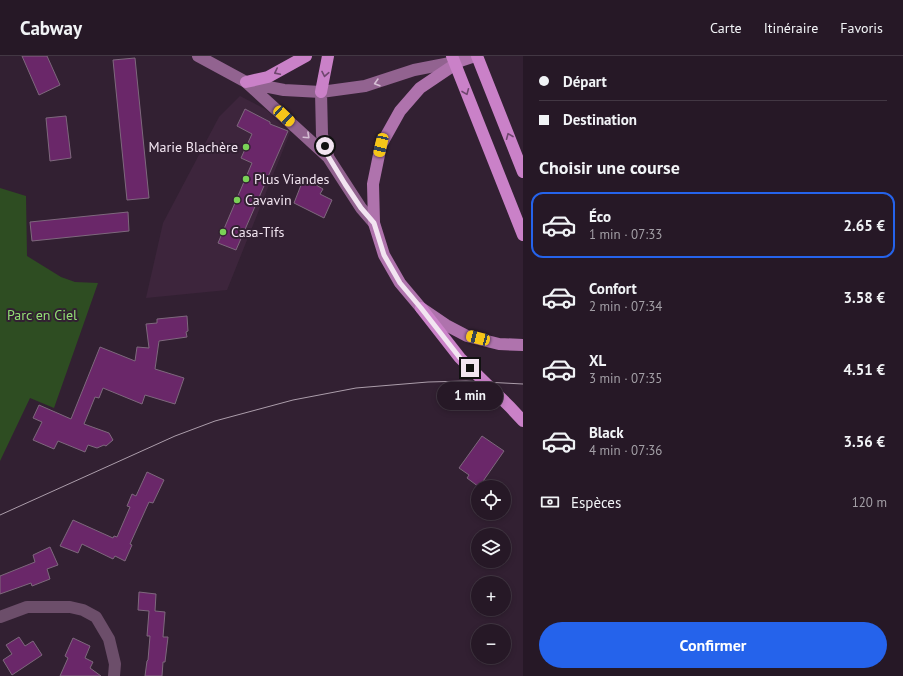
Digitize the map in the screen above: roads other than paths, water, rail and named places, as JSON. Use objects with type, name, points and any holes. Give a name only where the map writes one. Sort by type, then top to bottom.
[{"type":"highway","points":[[246,82],[268,77],[306,56]]},
{"type":"highway","points":[[321,92],[328,56]]},
{"type":"highway","points":[[476,56],[523,172]]},
{"type":"highway","points":[[456,58],[523,235]]},
{"type":"highway","points":[[421,308],[460,358],[510,406],[523,421]]},
{"type":"main road","points":[[198,56],[246,82],[328,156],[361,208],[374,223]]},
{"type":"main road","points":[[246,82],[284,90],[321,92],[365,86],[456,58],[476,56]]},
{"type":"main road","points":[[456,58],[420,88],[400,111],[381,145],[373,184],[374,223],[384,255],[390,266],[400,283],[421,308],[446,326],[467,336],[499,344],[523,345]]},
{"type":"main road","points":[[321,92],[322,135],[328,156]]},
{"type":"street","points":[[0,617],[27,607],[70,607],[83,610],[96,617],[109,638],[115,664],[114,676]]},
{"type":"tram line","points":[[0,515],[175,436],[215,421],[293,400],[356,388],[428,382],[466,381],[523,384]]},
{"type":"place","name":"Marie Blachère","points":[[246,147]]},
{"type":"place","name":"Plus Viandes","points":[[246,179]]},
{"type":"place","name":"Cavavin","points":[[237,200]]},
{"type":"place","name":"Casa-Tifs","points":[[223,232]]},
{"type":"park label","name":"Parc en Ciel","points":[[42,315]]}]
